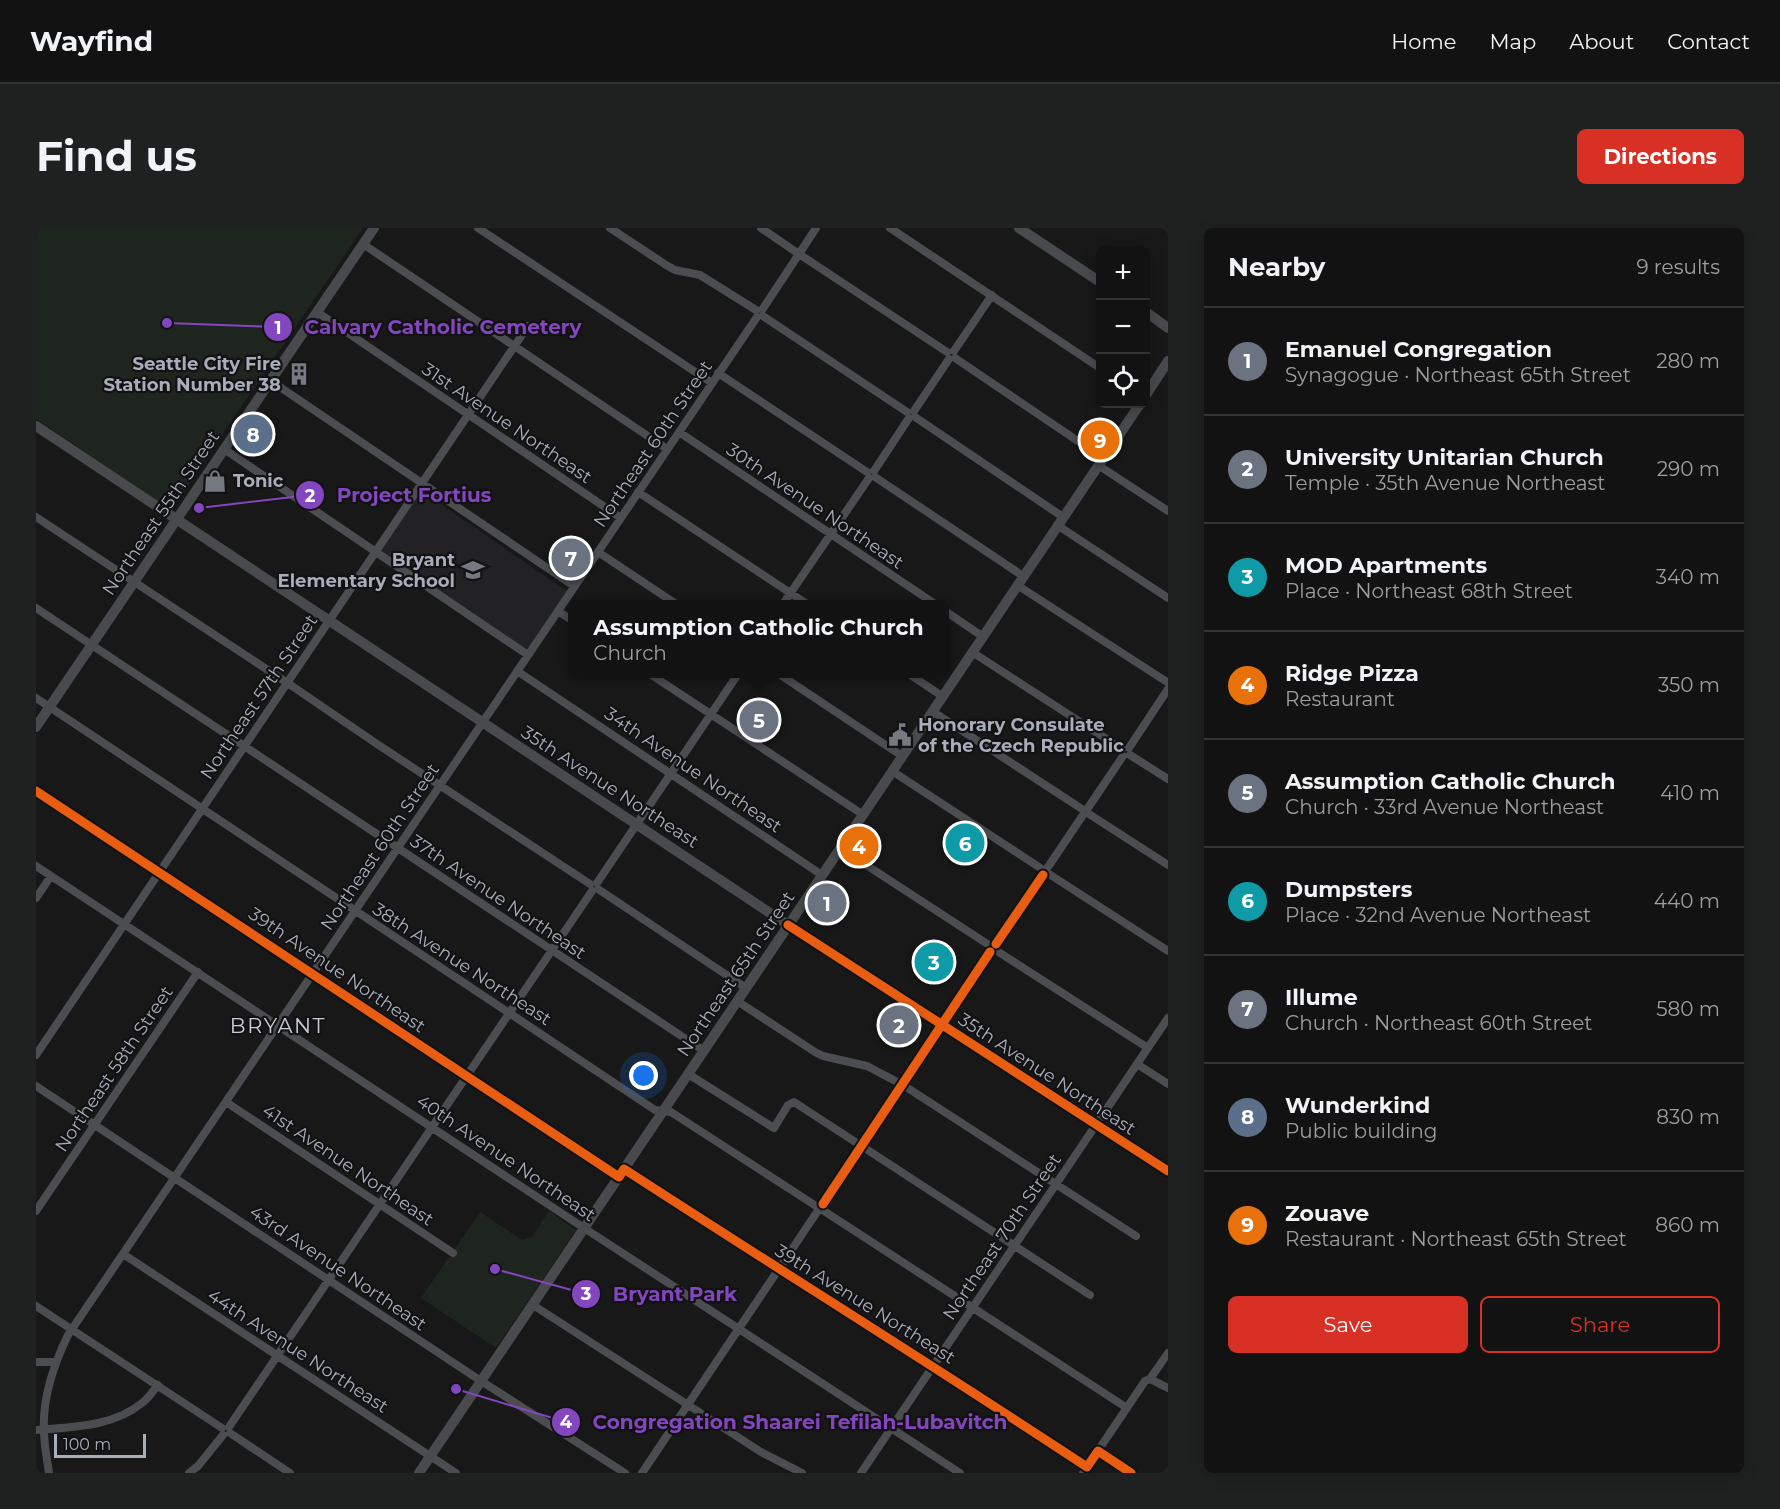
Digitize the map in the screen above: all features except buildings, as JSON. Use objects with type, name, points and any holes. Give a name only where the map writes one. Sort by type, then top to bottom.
[{"type":"main road","name":"Northeast 55th Street","points":[[36,727],[374,228]]},
{"type":"main road","points":[[1019,228],[1096,279]]},
{"type":"main road","points":[[1150,315],[1168,328]]},
{"type":"main road","points":[[1150,389],[1168,361]]},
{"type":"main road","name":"Northeast 65th Street","points":[[419,1473],[1137,408]]},
{"type":"main road","name":"35th Avenue Northeast","points":[[36,426],[788,925],[1168,1171]]},
{"type":"street","points":[[478,228],[712,383]]},
{"type":"street","points":[[610,228],[675,270],[700,275],[912,414],[1168,598]]},
{"type":"street","points":[[761,228],[951,355],[1168,511]]},
{"type":"street","name":"Northeast 60th Street","points":[[49,1473],[40,1430],[55,1362],[72,1329],[816,228]]},
{"type":"street","points":[[890,228],[1096,365]]},
{"type":"street","points":[[363,244],[667,449]]},
{"type":"street","points":[[786,600],[992,295]]},
{"type":"street","name":"31st Avenue Northeast","points":[[317,312],[621,518]]},
{"type":"street","name":"Northeast 57th Street","points":[[36,1055],[528,326]]},
{"type":"street","points":[[642,1473],[1086,812],[1168,685],[871,474],[718,374]]},
{"type":"street","points":[[271,381],[574,586]]},
{"type":"street","name":"30th Avenue Northeast","points":[[679,432],[929,600]]},
{"type":"street","points":[[224,449],[528,655]]},
{"type":"street","points":[[638,492],[801,600]]},
{"type":"street","points":[[36,517],[746,988]]},
{"type":"street","points":[[598,552],[670,600]]},
{"type":"street","name":"37th Avenue Northeast","points":[[36,608],[704,1051]]},
{"type":"street","points":[[558,611],[568,618]]},
{"type":"street","points":[[949,614],[982,636]]},
{"type":"street","points":[[972,652],[1168,779]]},
{"type":"street","name":"34th Avenue Northeast","points":[[517,671],[822,875]]},
{"type":"street","points":[[656,678],[862,814]]},
{"type":"street","points":[[189,1473],[198,1466],[226,1431],[735,678]]},
{"type":"street","points":[[785,678],[902,756]]},
{"type":"street","points":[[915,678],[942,696]]},
{"type":"street","name":"38th Avenue Northeast","points":[[36,698],[655,1110],[672,1112],[1127,1408]]},
{"type":"street","points":[[932,711],[1168,865]]},
{"type":"street","points":[[892,771],[1168,951]]},
{"type":"street","name":"39th Avenue Northeast","points":[[36,791],[466,1075],[939,1370],[1085,1470]]},
{"type":"street","points":[[840,848],[1148,1048]]},
{"type":"street","name":"40th Avenue Northeast","points":[[36,866],[960,1473]]},
{"type":"street","points":[[36,898],[51,876]]},
{"type":"street","name":"Northeast 58th Street","points":[[36,1212],[198,972]]},
{"type":"street","points":[[737,1001],[815,1052],[833,1059],[867,1066],[903,1086],[1136,1236]]},
{"type":"street","name":"Northeast 70th Street","points":[[861,1473],[1168,1018]]},
{"type":"street","points":[[1137,1064],[1168,1084]]},
{"type":"street","points":[[688,1074],[774,1128],[788,1105],[794,1102],[1090,1295]]},
{"type":"street","name":"43rd Avenue Northeast","points":[[36,1086],[481,1382],[625,1473]]},
{"type":"street","name":"41st Avenue Northeast","points":[[226,1102],[453,1253]]},
{"type":"street","name":"44th Avenue Northeast","points":[[123,1254],[456,1473]]},
{"type":"street","points":[[532,1305],[761,1452],[802,1473]]},
{"type":"street","points":[[36,1306],[290,1473]]},
{"type":"street","points":[[1085,1470],[1145,1381],[1150,1379],[1168,1353]]},
{"type":"street","points":[[36,1362],[55,1362]]},
{"type":"street","points":[[1150,1379],[1168,1388]]},
{"type":"street","points":[[40,1430],[70,1428],[116,1417],[143,1403],[158,1385]]},
{"type":"street","points":[[1098,1451],[1131,1473]]},
{"type":"shaded area","points":[[36,228],[363,228],[171,510],[36,419]]},
{"type":"shaded area","name":"Bryant Elementary School","points":[[420,490],[567,591],[527,650],[379,549]]},
{"type":"shaded area","points":[[549,1211],[576,1230],[496,1348],[421,1298],[480,1212],[522,1240],[532,1237]]},
{"type":"cycle path","points":[[36,791],[619,1177],[624,1169],[1087,1467],[1098,1451],[1131,1473]]},
{"type":"cycle path","points":[[996,944],[1043,875]]},
{"type":"cycle path","points":[[788,925],[1168,1171]]},
{"type":"cycle path","points":[[823,1204],[990,952]]},
{"type":"place","name":"Calvary Catholic Cemetery","points":[[167,323]]},
{"type":"place","name":"Seattle City Fire Station Number 38","points":[[299,374]]},
{"type":"place","name":"Wunderkind","points":[[253,434]]},
{"type":"place","name":"Zouave","points":[[1100,440]]},
{"type":"place","name":"Tonic","points":[[215,481]]},
{"type":"place","name":"Project Fortius","points":[[199,508]]},
{"type":"place","name":"Illume","points":[[571,558]]},
{"type":"place","name":"Bryant Elementary School","points":[[473,570]]},
{"type":"place","name":"Assumption Catholic Church","points":[[759,720]]},
{"type":"place","name":"Honorary Consulate of the Czech Republic","points":[[900,735]]},
{"type":"place","name":"Dumpsters","points":[[965,843]]},
{"type":"place","name":"Ridge Pizza","points":[[859,846]]},
{"type":"place","name":"Emanuel Congregation","points":[[827,903]]},
{"type":"place","name":"MOD Apartments","points":[[934,962]]},
{"type":"place","name":"University Unitarian Church","points":[[899,1025]]},
{"type":"place","name":"Bryant Park","points":[[495,1269]]},
{"type":"place","name":"Congregation Shaarei Tefilah-Lubavitch","points":[[456,1389]]},
{"type":"district","name":"BRYANT","points":[[278,1025]]}]
